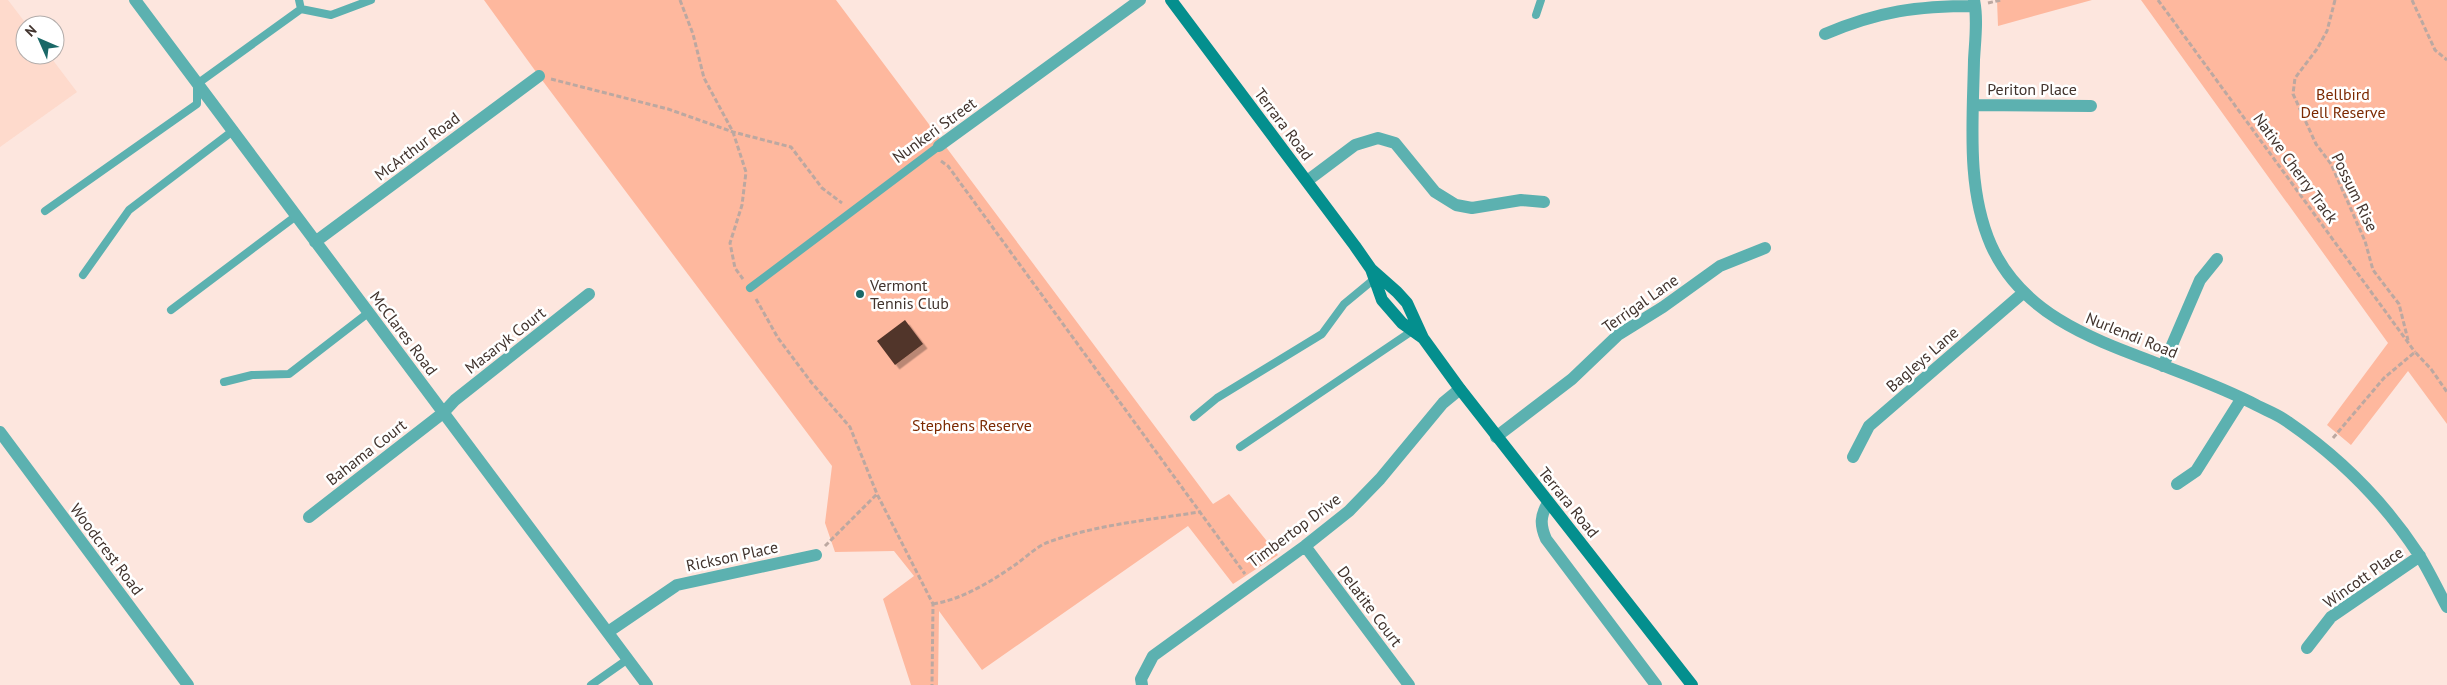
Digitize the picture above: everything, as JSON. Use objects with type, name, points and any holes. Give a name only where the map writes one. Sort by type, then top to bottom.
[{"type":"main road","name":"Terrara Road","points":[[1171,0],[1307,181],[1374,275],[1406,303],[1417,332]]},
{"type":"main road","name":"Terrara Road","points":[[1374,275],[1382,300],[1417,332],[1548,504],[1637,612],[1692,685]]},
{"type":"street","name":"McClares Road","points":[[135,0],[647,685]]},
{"type":"street","name":"Nunkeri Street","points":[[935,149],[1140,0]]},
{"type":"street","points":[[1825,34],[1860,19],[1900,9],[1975,3]]},
{"type":"street","name":"Nurlendi Road","points":[[1975,3],[1974,183],[1980,214],[1990,244],[2003,269],[2023,293],[2057,320],[2090,338],[2242,398],[2286,420],[2324,449],[2362,484],[2397,525],[2420,556],[2447,607]]},
{"type":"street","name":"McArthur Road","points":[[315,242],[539,76]]},
{"type":"street","name":"Periton Place","points":[[1974,105],[2091,106]]},
{"type":"street","points":[[1307,181],[1355,145],[1378,138],[1395,143],[1435,192],[1456,205],[1472,208],[1521,200],[1544,202]]},
{"type":"street","name":"Terrigal Lane","points":[[1496,437],[1572,379],[1618,335],[1663,307],[1720,266],[1765,248]]},
{"type":"street","points":[[2163,366],[2200,280],[2217,259]]},
{"type":"street","name":"Bagleys Lane","points":[[1853,457],[1869,426],[2023,293]]},
{"type":"street","name":"Masaryk Court","points":[[443,413],[454,400],[589,294]]},
{"type":"street","name":"Timbertop Drive","points":[[1142,685],[1141,679],[1153,656],[1305,546],[1349,511],[1380,479],[1443,403],[1460,389]]},
{"type":"street","points":[[2177,484],[2196,471],[2242,398]]},
{"type":"street","name":"Bahama Court","points":[[309,516],[443,413]]},
{"type":"street","name":"Woodcrest Road","points":[[0,432],[188,685]]},
{"type":"street","points":[[1548,504],[1541,518],[1541,529],[1546,539],[1656,685]]},
{"type":"street","name":"Delatite Court","points":[[1305,546],[1409,685]]},
{"type":"street","name":"Rickson Place","points":[[608,632],[676,585],[816,555]]},
{"type":"street","name":"Wincott Place","points":[[2307,648],[2331,617],[2420,556]]},
{"type":"lane","points":[[300,0],[301,9]]},
{"type":"lane","points":[[45,211],[197,104],[197,84],[301,9],[331,15],[372,0]]},
{"type":"lane","points":[[1536,15],[1541,0]]},
{"type":"lane","points":[[83,275],[129,210],[234,130]]},
{"type":"lane","name":"Nunkeri Street","points":[[750,288],[935,149]]},
{"type":"lane","points":[[171,310],[296,216]]},
{"type":"lane","points":[[1194,417],[1217,398],[1322,334],[1344,304],[1374,275]]},
{"type":"lane","points":[[224,382],[252,375],[289,374],[368,313]]},
{"type":"lane","points":[[1240,447],[1417,332]]},
{"type":"lane","points":[[591,685],[628,659]]},
{"type":"path","points":[[680,0],[693,34],[704,78],[733,132],[746,172],[742,205],[730,243],[735,268],[750,288],[778,338],[811,382],[850,428],[877,494],[933,604],[932,685]]},
{"type":"path","name":"Native Cherry Track","points":[[2158,0],[2415,352],[2447,392]]},
{"type":"path","name":"Possum Rise","points":[[2335,0],[2327,31],[2317,49],[2295,78],[2293,94],[2316,144],[2332,164],[2365,240],[2373,270],[2399,304],[2409,343]]},
{"type":"path","points":[[2412,0],[2435,50],[2447,60]]},
{"type":"path","points":[[539,76],[668,108],[733,132],[791,147],[822,188],[842,203],[856,209]]},
{"type":"path","points":[[935,149],[1252,583]]},
{"type":"path","points":[[2324,449],[2384,378],[2415,352]]},
{"type":"path","points":[[816,555],[877,494]]},
{"type":"path","points":[[933,604],[950,601],[971,592],[1014,566],[1045,544],[1098,529],[1199,512]]},
{"type":"shaded area","points":[[0,0],[8,0],[19,15],[15,15],[15,65],[57,65],[77,92],[0,147]]},
{"type":"green space","name":"Stephens Reserve","points":[[484,0],[836,0],[1213,504],[1229,494],[1278,555],[1233,584],[1188,526],[982,670],[939,611],[938,685],[911,685],[883,599],[914,576],[894,551],[835,552],[825,523],[832,466]]},
{"type":"green space","points":[[1997,0],[2092,0],[1998,26]]},
{"type":"green space","name":"Bellbird Dell Reserve","points":[[2141,0],[2447,0],[2447,424],[2408,371],[2351,445],[2327,425],[2388,343]]},
{"type":"building","points":[[905,320],[923,344],[895,365],[877,341]]},
{"type":"place","name":"Vermont Tennis Club","points":[[860,294]]}]
